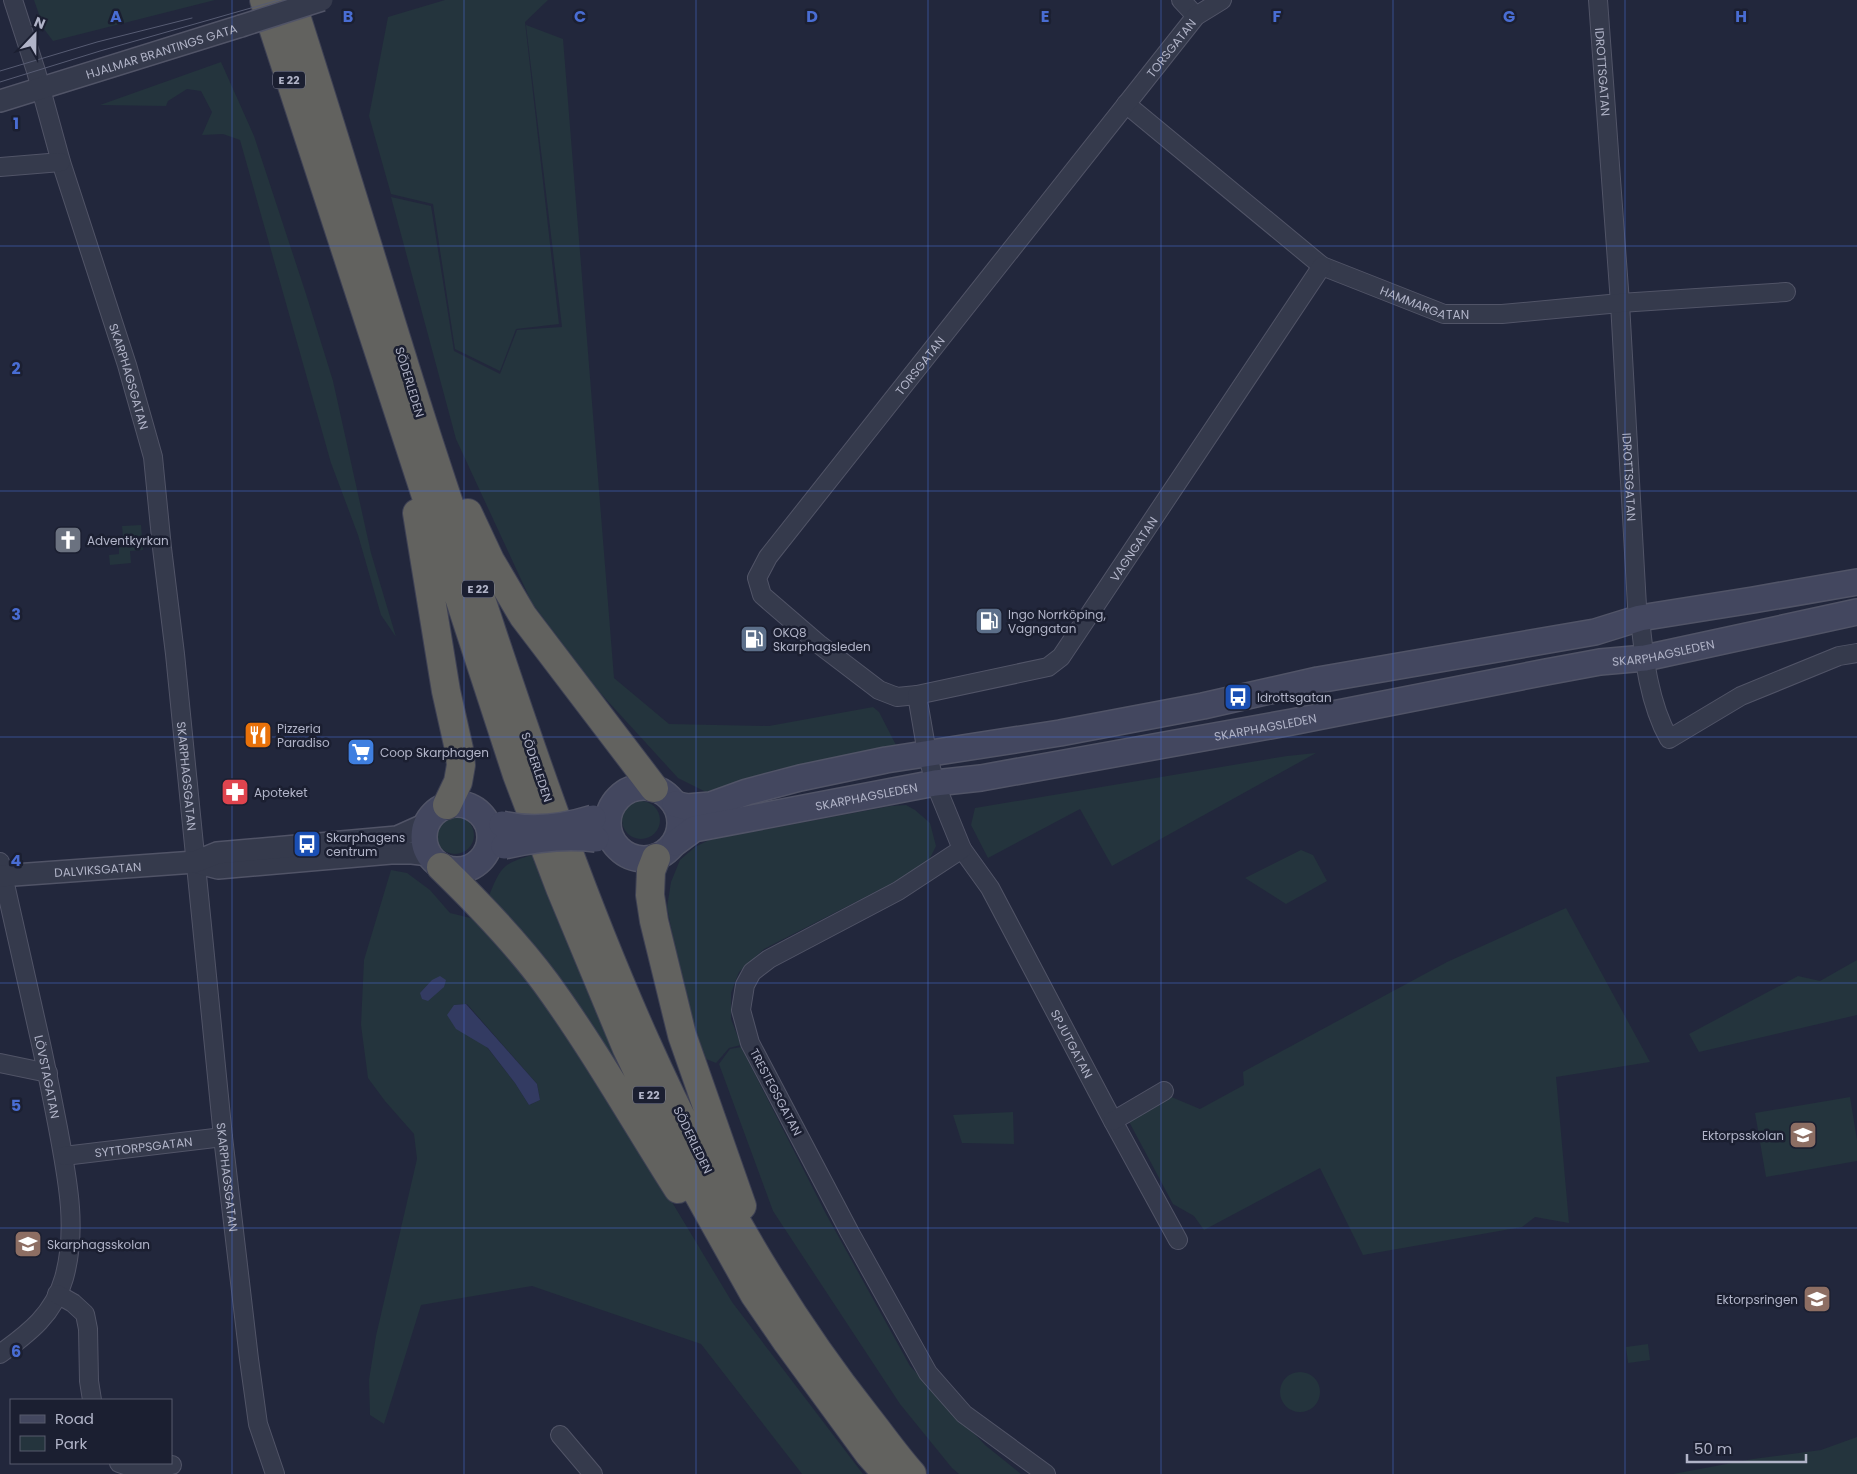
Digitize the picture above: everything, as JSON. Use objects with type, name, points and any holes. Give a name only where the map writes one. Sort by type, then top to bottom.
[{"type":"highway","name":"SÖDERLEDEN","points":[[264,0],[410,415]]},
{"type":"highway","name":"SÖDERLEDEN","points":[[291,0],[328,114],[410,415],[517,775],[560,888],[627,1049],[688,1176],[759,1282],[912,1474]]},
{"type":"highway","points":[[410,415],[523,616],[664,796]]},
{"type":"highway","points":[[410,415],[445,681],[461,765],[458,782],[447,805]]},
{"type":"highway","points":[[665,851],[651,871],[650,895],[654,921],[682,1035],[759,1282]]},
{"type":"highway","points":[[435,861],[487,911],[545,982],[603,1068],[710,1239],[759,1282]]},
{"type":"highway","name":"SÖDERLEDEN","points":[[759,1282],[787,1342],[869,1454],[886,1474]]},
{"type":"main road","points":[[605,828],[619,796],[634,788],[664,796],[687,807],[711,805],[747,792],[800,778],[927,753],[1060,733],[1203,706],[1318,680],[1595,632],[1640,618],[1857,582]]},
{"type":"main road","name":"SKARPHAGSLEDEN","points":[[665,851],[694,829],[935,783],[981,778],[1292,722],[1600,662],[1645,658],[1857,612]]},
{"type":"main road","points":[[493,835],[469,806],[454,804],[447,805],[434,813],[426,824],[424,843],[435,861],[456,871],[468,869],[475,865],[493,835],[526,828],[576,823],[605,828],[631,858],[644,860],[665,851],[680,831],[680,818],[664,796]]},
{"type":"street","name":"SKARPHAGSGATAN","points":[[13,0],[41,88],[61,162],[127,365],[153,457],[249,1359],[258,1424],[275,1474]]},
{"type":"street","name":"HJALMAR BRANTINGS GATA","points":[[0,101],[322,0]]},
{"type":"street","points":[[1181,0],[1196,16]]},
{"type":"street","name":"TORSGATAN","points":[[917,695],[897,697],[879,690],[820,645],[762,595],[757,578],[768,557],[1196,16],[1222,0]]},
{"type":"street","name":"IDROTTSGATAN","points":[[1598,0],[1620,303],[1637,606],[1652,697],[1663,729],[1669,739],[1741,696],[1839,656],[1857,653]]},
{"type":"street","name":"HAMMARGATAN","points":[[1126,104],[1322,266],[1444,314],[1502,314],[1620,303],[1786,292]]},
{"type":"street","points":[[0,167],[61,162]]},
{"type":"street","name":"VAGNGATAN","points":[[917,695],[1048,667],[1061,657],[1322,266]]},
{"type":"street","points":[[917,695],[927,753],[935,783],[962,850]]},
{"type":"street","name":"DALVIKSGATAN","points":[[195,862],[217,853],[397,837],[426,824]]},
{"type":"street","name":"SPJUTGATAN","points":[[962,850],[990,888],[1178,1240]]},
{"type":"street","name":"TRESTEGSGATAN","points":[[962,850],[898,891],[769,959],[752,972],[745,985],[741,1010],[750,1043],[850,1233],[928,1373],[964,1414],[1046,1474]]},
{"type":"street","name":"DALVIKSGATAN","points":[[1,872],[195,862],[218,868],[391,853],[412,853],[435,861]]},
{"type":"street","name":"LÖVSTAGATAN","points":[[0,1354],[28,1334],[42,1319],[64,1278],[71,1236],[70,1190],[64,1156],[48,1073],[1,872]]},
{"type":"street","points":[[0,1063],[48,1073]]},
{"type":"street","points":[[1113,1120],[1164,1091]]},
{"type":"street","name":"SYTTORPSGATAN","points":[[64,1156],[224,1137]]},
{"type":"street","points":[[57,1294],[73,1303],[86,1314],[89,1381],[92,1399]]},
{"type":"street","points":[[560,1435],[593,1474]]},
{"type":"street","points":[[123,1464],[128,1466],[172,1465]]},
{"type":"green space","points":[[34,0],[215,0],[53,41],[44,29]]},
{"type":"green space","points":[[445,0],[548,0],[525,22],[559,324],[516,329],[500,371],[455,349],[433,204],[391,194],[369,116],[388,17]]},
{"type":"green space","points":[[526,25],[563,39],[614,678],[669,724],[769,726],[873,707],[879,712],[896,745],[775,770],[706,792],[678,778],[593,685],[532,603],[456,439],[391,197],[431,206],[454,351],[500,374],[517,330],[562,327]]},
{"type":"green space","points":[[221,62],[254,136],[333,381],[371,553],[396,637],[381,615],[358,535],[331,463],[240,140],[223,134],[202,135],[212,112],[201,91],[187,89],[168,101],[166,106],[100,105]]},
{"type":"green space","points":[[141,525],[143,550],[130,551],[131,563],[110,565],[109,555],[119,554],[119,547],[124,546],[122,526]]},
{"type":"green space","points":[[1316,753],[1112,866],[1080,809],[988,858],[971,825],[975,808],[1287,756]]},
{"type":"green space","points":[[641,801],[655,806],[660,820],[655,834],[641,839],[627,834],[622,820],[627,806]]},
{"type":"green space","points":[[906,805],[930,823],[936,846],[926,866],[764,949],[739,972],[731,993],[731,1019],[741,1045],[729,1048],[716,1063],[701,1057],[689,1019],[667,907],[671,882],[680,860],[695,847],[709,840],[891,806]]},
{"type":"green space","points":[[455,816],[469,821],[474,835],[469,849],[455,854],[441,849],[436,835],[441,821]]},
{"type":"green space","points":[[1301,850],[1313,855],[1327,881],[1286,904],[1245,878]]},
{"type":"green space","points":[[532,855],[627,1069],[619,1071],[489,896],[500,873],[508,864]]},
{"type":"green space","points":[[391,870],[407,873],[430,890],[450,913],[479,920],[526,974],[586,1059],[732,1302],[863,1474],[802,1474],[701,1344],[532,1286],[421,1305],[384,1424],[370,1415],[369,1380],[376,1336],[417,1159],[414,1134],[368,1078],[361,1025],[364,960]],"holes":[[[467,1004],[537,1084],[540,1100],[529,1105],[515,1083],[454,1005]]]},
{"type":"green space","points":[[1566,908],[1650,1062],[1556,1077],[1569,1223],[1535,1217],[1522,1227],[1363,1255],[1320,1168],[1204,1230],[1194,1216],[1173,1204],[1126,1116],[1169,1096],[1200,1109],[1244,1085],[1243,1072],[1447,962]]},
{"type":"green space","points":[[1857,960],[1857,1015],[1699,1052],[1689,1034],[1798,976],[1820,981]]},
{"type":"green space","points":[[741,1047],[826,1214],[910,1366],[985,1445],[1021,1474],[959,1474],[952,1468],[900,1404],[773,1211],[719,1064],[730,1049]]},
{"type":"green space","points":[[1850,1097],[1857,1140],[1857,1161],[1766,1177],[1755,1113]]},
{"type":"green space","points":[[1013,1112],[1014,1144],[962,1143],[953,1115]]},
{"type":"green space","points":[[1648,1344],[1650,1360],[1628,1363],[1626,1347]]},
{"type":"green space","points":[[1304,1372],[1311,1375],[1317,1381],[1320,1392],[1319,1400],[1311,1409],[1304,1412],[1296,1412],[1289,1409],[1281,1400],[1280,1388],[1283,1381],[1292,1373]]},
{"type":"green space","points":[[1857,1437],[1857,1474],[1673,1474],[1753,1459],[1821,1450]]},
{"type":"water","points":[[440,976],[446,980],[444,987],[428,1001],[422,999],[420,993],[432,980]]},
{"type":"water","points":[[466,1004],[537,1084],[540,1100],[529,1105],[488,1048],[456,1029],[447,1015],[454,1005]]},
{"type":"tram line","points":[[0,82],[100,51],[279,0]]},
{"type":"tram line","points":[[0,71],[97,42],[192,18]]},
{"type":"place","name":"Adventkyrkan","points":[[68,540]]},
{"type":"place","name":"Ingo Norrköping, Vagngatan","points":[[989,621]]},
{"type":"place","name":"OKQ8 Skarphagsleden","points":[[754,639]]},
{"type":"place","name":"Idrottsgatan","points":[[1238,697]]},
{"type":"place","name":"Pizzeria Paradiso","points":[[258,735]]},
{"type":"place","name":"Coop Skarphagen","points":[[361,752]]},
{"type":"place","name":"Apoteket","points":[[235,792]]},
{"type":"place","name":"Skarphagens centrum","points":[[307,844]]},
{"type":"place","name":"Ektorpsskolan","points":[[1803,1135]]},
{"type":"place","name":"Skarphagsskolan","points":[[28,1244]]},
{"type":"place","name":"Ektorpsringen","points":[[1817,1299]]}]
